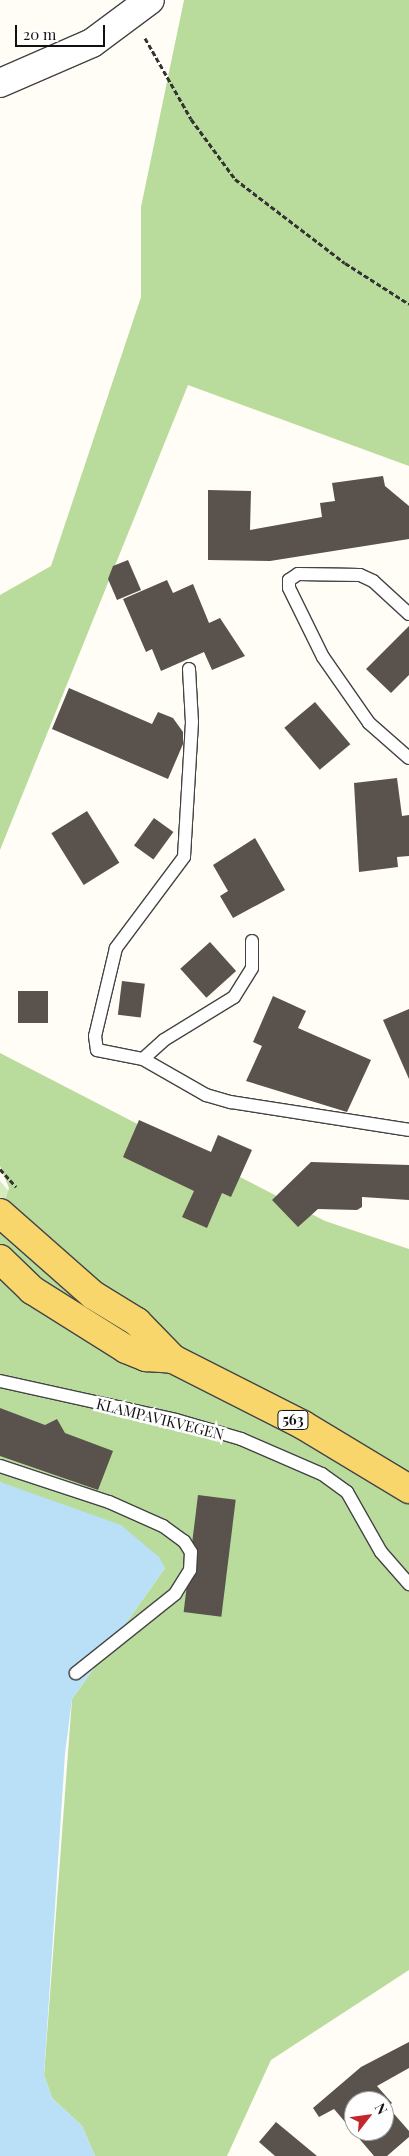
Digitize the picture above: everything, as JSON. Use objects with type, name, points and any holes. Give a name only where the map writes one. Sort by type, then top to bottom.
[{"type":"main road","name":"563","points":[[0,1213],[93,1295],[137,1322],[173,1359],[303,1425],[409,1489]]},
{"type":"main road","name":"563","points":[[0,1259],[32,1290],[126,1349],[146,1357],[173,1359]]},
{"type":"street","points":[[0,83],[92,42],[140,8]]},
{"type":"lane","points":[[409,614],[373,581],[360,575],[298,574],[290,580],[289,588],[334,673],[369,723],[409,758]]},
{"type":"lane","points":[[189,669],[192,722],[184,857],[116,948],[95,1036],[97,1050],[143,1059],[206,1095],[231,1102],[409,1130]]},
{"type":"lane","points":[[143,1059],[164,1040],[234,997],[252,968],[252,941]]},
{"type":"lane","name":"KLAMPAVIKVEGEN","points":[[0,1381],[176,1420],[240,1439],[322,1474],[347,1492],[382,1552],[409,1584]]},
{"type":"lane","points":[[0,1466],[110,1502],[163,1526],[184,1541],[191,1552],[190,1570],[175,1594],[76,1673]]},
{"type":"path","points":[[140,8],[160,59],[192,119],[235,179],[345,264],[409,304]]},
{"type":"path","points":[[0,1169],[19,1191]]},
{"type":"green space","points":[[184,0],[409,0],[409,466],[188,385],[0,850],[0,595],[51,566],[141,297],[141,207]]},
{"type":"green space","points":[[0,1053],[325,1221],[409,1249],[409,1970],[271,2060],[227,2156],[95,2156],[82,2126],[52,2098],[44,2075],[72,1699],[165,1568],[0,1482],[0,1219],[9,1188],[0,1166]]},
{"type":"green space","points":[[0,1181],[50,1238],[46,1242],[0,1197]]},
{"type":"water","points":[[0,1482],[121,1525],[159,1557],[165,1568],[72,1699],[65,1754],[44,2075],[52,2098],[82,2126],[95,2156],[0,2156]]},
{"type":"building","points":[[383,476],[385,486],[409,506],[409,539],[270,561],[208,560],[208,490],[251,491],[250,530],[322,517],[320,503],[335,501],[332,483]]},
{"type":"building","points":[[128,560],[141,590],[117,600],[108,579],[113,566]]},
{"type":"building","points":[[167,580],[173,593],[193,584],[209,623],[220,618],[245,656],[212,670],[204,652],[161,671],[152,649],[146,652],[123,599]]},
{"type":"building","points":[[409,626],[409,675],[391,693],[366,669]]},
{"type":"building","points":[[69,688],[152,724],[158,712],[173,718],[183,732],[183,744],[168,779],[52,729]]},
{"type":"building","points":[[315,702],[350,744],[320,770],[284,728]]},
{"type":"building","points":[[397,778],[402,816],[409,815],[409,856],[397,857],[398,867],[359,872],[354,783]]},
{"type":"building","points":[[87,811],[119,863],[84,885],[51,833]]},
{"type":"building","points":[[154,818],[173,832],[153,860],[134,846]]},
{"type":"building","points":[[255,838],[285,890],[233,918],[220,896],[228,891],[213,865]]},
{"type":"building","points":[[210,942],[236,971],[206,998],[180,969]]},
{"type":"building","points":[[122,981],[145,984],[141,1018],[118,1015]]},
{"type":"building","points":[[18,991],[48,991],[48,1023],[18,1023]]},
{"type":"building","points":[[273,996],[306,1011],[298,1028],[371,1060],[347,1112],[246,1081],[262,1046],[253,1042]]},
{"type":"building","points":[[409,1009],[409,1079],[383,1020]]},
{"type":"building","points":[[139,1120],[211,1152],[218,1135],[252,1150],[231,1197],[222,1193],[207,1228],[182,1217],[194,1191],[123,1157]]},
{"type":"building","points":[[311,1162],[409,1165],[409,1200],[362,1197],[362,1207],[357,1210],[318,1209],[298,1227],[272,1200]]},
{"type":"building","points":[[0,1408],[45,1425],[57,1419],[65,1433],[113,1451],[98,1490],[0,1456]]},
{"type":"building","points":[[198,1495],[236,1500],[221,1617],[184,1612]]},
{"type":"building","points":[[409,2042],[409,2068],[377,2086],[381,2091],[344,2091],[344,2121],[334,2109],[319,2117],[313,2108],[361,2067]]},
{"type":"building","points":[[394,2114],[409,2131],[409,2137],[387,2156],[374,2156],[361,2141],[394,2141]]},
{"type":"building","points":[[276,2122],[317,2156],[275,2156],[259,2142]]}]
